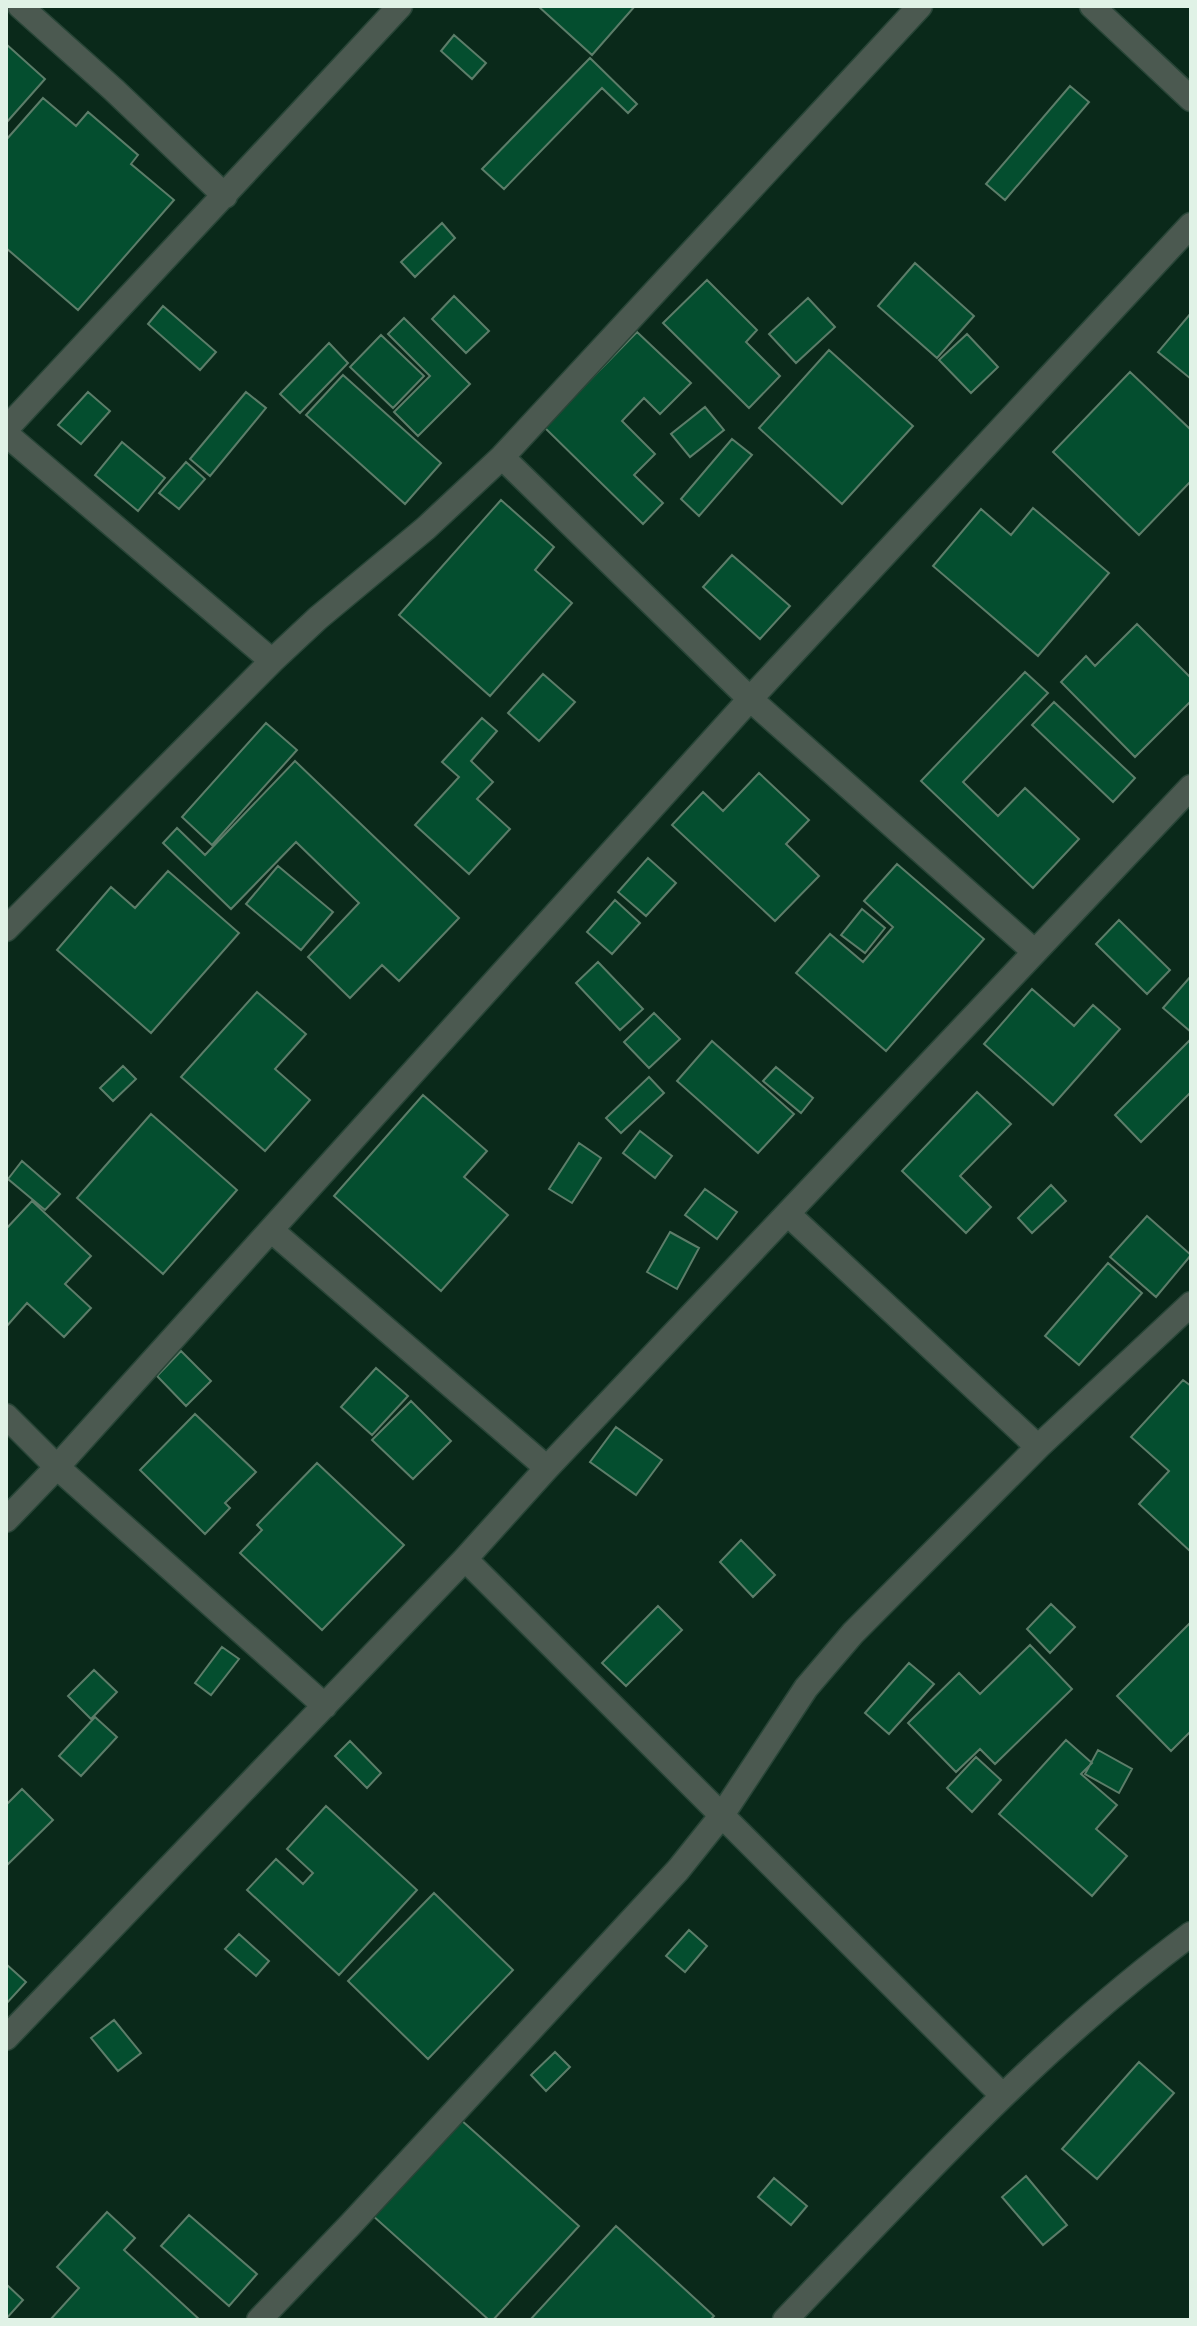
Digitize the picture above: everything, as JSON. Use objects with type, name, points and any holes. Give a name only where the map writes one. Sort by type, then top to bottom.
[{"type":"street","points":[[20,6],[225,196]]},
{"type":"street","points":[[272,661],[6,432],[400,6]]},
{"type":"street","points":[[6,929],[272,661],[318,618],[426,528],[502,457],[920,6]]},
{"type":"street","points":[[1092,6],[1191,99]]},
{"type":"street","points":[[6,1520],[750,699],[1191,225]]},
{"type":"street","points":[[502,457],[750,699],[1035,952]]},
{"type":"street","points":[[6,2038],[465,1559],[547,1468],[1191,787]]},
{"type":"street","points":[[789,1215],[1038,1447]]},
{"type":"street","points":[[271,1230],[547,1468]]},
{"type":"street","points":[[259,2320],[678,1870],[722,1815],[806,1688],[853,1633],[1038,1447],[1191,1304]]},
{"type":"street","points":[[6,1416],[57,1467],[325,1706]]},
{"type":"street","points":[[465,1559],[1002,2095]]},
{"type":"street","points":[[785,2320],[1002,2095],[1108,1999],[1191,1934]]},
{"type":"building","points":[[538,6],[635,6],[592,55]]},
{"type":"building","points":[[454,35],[486,63],[472,79],[441,51]]},
{"type":"building","points":[[6,44],[45,79],[6,123]]},
{"type":"building","points":[[590,58],[637,104],[628,113],[602,88],[504,189],[482,169]]},
{"type":"building","points":[[1070,86],[1089,102],[1005,200],[986,184]]},
{"type":"building","points":[[43,98],[76,126],[88,112],[138,155],[131,164],[174,200],[78,310],[6,248],[6,140]]},
{"type":"building","points":[[442,223],[455,238],[415,277],[401,262]]},
{"type":"building","points":[[915,263],[974,316],[937,358],[878,306]]},
{"type":"building","points":[[707,280],[757,330],[746,342],[780,376],[749,408],[663,323]]},
{"type":"building","points":[[454,296],[489,331],[466,353],[432,319]]},
{"type":"building","points":[[808,298],[835,327],[796,363],[769,334]]},
{"type":"building","points":[[163,306],[216,352],[200,370],[148,324]]},
{"type":"building","points":[[1191,313],[1191,379],[1158,352]]},
{"type":"building","points":[[404,318],[470,384],[418,436],[394,412],[430,376],[388,334]]},
{"type":"building","points":[[637,332],[691,383],[660,414],[644,398],[622,421],[655,454],[634,475],[663,503],[643,524],[544,427]]},
{"type":"building","points":[[967,334],[998,367],[971,393],[939,360]]},
{"type":"building","points":[[381,335],[424,376],[393,408],[350,367]]},
{"type":"building","points":[[329,343],[348,363],[300,413],[280,394]]},
{"type":"building","points":[[829,350],[913,426],[842,504],[759,428]]},
{"type":"building","points":[[1130,372],[1191,430],[1191,481],[1139,535],[1053,452]]},
{"type":"building","points":[[343,375],[441,463],[405,504],[306,415]]},
{"type":"building","points":[[88,392],[110,411],[81,444],[58,425]]},
{"type":"building","points":[[246,392],[266,408],[210,476],[190,459]]},
{"type":"building","points":[[705,407],[724,430],[690,457],[671,434]]},
{"type":"building","points":[[732,439],[752,455],[699,516],[681,499]]},
{"type":"building","points":[[122,442],[165,478],[138,511],[95,475]]},
{"type":"building","points":[[186,462],[205,479],[179,509],[159,493]]},
{"type":"building","points":[[501,500],[554,547],[535,570],[572,603],[490,696],[399,615]]},
{"type":"building","points":[[1033,508],[1109,573],[1038,656],[933,566],[981,509],[1011,535]]},
{"type":"building","points":[[732,555],[790,606],[760,639],[703,587]]},
{"type":"building","points":[[1137,624],[1191,678],[1191,701],[1135,757],[1061,682],[1086,656],[1095,666]]},
{"type":"building","points":[[1025,672],[1048,693],[963,782],[998,816],[1025,788],[1079,839],[1033,888],[921,781]]},
{"type":"building","points":[[543,674],[575,702],[539,741],[508,713]]},
{"type":"building","points":[[1054,702],[1135,778],[1113,802],[1032,725]]},
{"type":"building","points":[[482,718],[497,731],[471,761],[493,782],[477,799],[510,829],[469,874],[415,825],[459,777],[442,762]]},
{"type":"building","points":[[266,723],[297,750],[212,845],[182,817]]},
{"type":"building","points":[[295,761],[459,918],[399,981],[382,965],[350,998],[308,957],[359,903],[296,842],[231,909],[163,843],[177,828],[205,855]]},
{"type":"building","points":[[759,773],[809,820],[786,844],[819,876],[775,921],[672,825],[703,792],[723,811]]},
{"type":"building","points":[[648,858],[676,883],[646,916],[618,892]]},
{"type":"building","points":[[897,864],[984,939],[886,1051],[796,973],[830,934],[863,962],[893,927],[864,901]]},
{"type":"building","points":[[278,866],[333,912],[301,950],[246,904]]},
{"type":"building","points":[[168,871],[239,933],[151,1033],[57,950],[111,887],[135,908]]},
{"type":"building","points":[[615,900],[640,923],[612,954],[587,932]]},
{"type":"building","points":[[862,909],[885,928],[865,953],[841,935]]},
{"type":"building","points":[[1119,920],[1170,970],[1147,994],[1096,944]]},
{"type":"building","points":[[598,962],[643,1009],[620,1030],[576,983]]},
{"type":"building","points":[[1191,976],[1191,1032],[1163,1008]]},
{"type":"building","points":[[1032,989],[1074,1026],[1093,1005],[1120,1029],[1053,1105],[984,1044]]},
{"type":"building","points":[[257,992],[306,1034],[275,1069],[310,1100],[265,1151],[181,1077]]},
{"type":"building","points":[[654,1013],[680,1039],[649,1068],[624,1042]]},
{"type":"building","points":[[1191,1039],[1191,1092],[1141,1142],[1115,1115]]},
{"type":"building","points":[[712,1041],[794,1114],[758,1153],[677,1081]]},
{"type":"building","points":[[123,1066],[136,1079],[113,1101],[100,1088]]},
{"type":"building","points":[[776,1067],[813,1098],[801,1113],[763,1081]]},
{"type":"building","points":[[649,1077],[664,1093],[621,1133],[606,1118]]},
{"type":"building","points":[[977,1092],[1011,1124],[960,1176],[991,1207],[966,1233],[902,1171]]},
{"type":"building","points":[[423,1095],[487,1151],[464,1177],[508,1215],[441,1291],[334,1196]]},
{"type":"building","points":[[151,1114],[237,1190],[163,1274],[77,1198]]},
{"type":"building","points":[[640,1131],[672,1156],[655,1178],[623,1153]]},
{"type":"building","points":[[579,1143],[601,1158],[572,1203],[549,1189]]},
{"type":"building","points":[[22,1161],[60,1194],[45,1210],[8,1179]]},
{"type":"building","points":[[1051,1185],[1066,1201],[1032,1233],[1018,1218]]},
{"type":"building","points":[[705,1189],[737,1212],[717,1239],[685,1215]]},
{"type":"building","points":[[32,1201],[91,1256],[65,1284],[91,1308],[64,1337],[27,1303],[6,1327],[6,1229]]},
{"type":"building","points":[[1147,1216],[1191,1255],[1156,1297],[1110,1257]]},
{"type":"building","points":[[670,1232],[699,1248],[677,1289],[647,1272]]},
{"type":"building","points":[[1108,1263],[1142,1293],[1079,1365],[1045,1336]]},
{"type":"building","points":[[181,1351],[211,1381],[186,1406],[157,1376]]},
{"type":"building","points":[[376,1368],[408,1396],[372,1435],[341,1407]]},
{"type":"building","points":[[1183,1380],[1191,1386],[1191,1552],[1139,1504],[1169,1471],[1131,1437]]},
{"type":"building","points":[[411,1401],[451,1441],[413,1479],[372,1440]]},
{"type":"building","points":[[195,1414],[256,1472],[225,1503],[230,1508],[205,1534],[140,1470]]},
{"type":"building","points":[[616,1427],[662,1460],[636,1495],[590,1462]]},
{"type":"building","points":[[317,1463],[404,1545],[322,1630],[240,1553],[262,1530],[257,1525]]},
{"type":"building","points":[[741,1540],[775,1575],[753,1597],[720,1562]]},
{"type":"building","points":[[1051,1604],[1075,1627],[1050,1653],[1027,1629]]},
{"type":"building","points":[[658,1606],[682,1630],[626,1686],[602,1663]]},
{"type":"building","points":[[1191,1622],[1191,1731],[1171,1751],[1117,1696]]},
{"type":"building","points":[[1030,1645],[1072,1689],[995,1764],[980,1749],[956,1772],[908,1723],[959,1673],[980,1694]]},
{"type":"building","points":[[222,1647],[239,1659],[211,1695],[195,1683]]},
{"type":"building","points":[[909,1663],[934,1684],[889,1734],[865,1713]]},
{"type":"building","points":[[94,1670],[117,1692],[91,1719],[68,1696]]},
{"type":"building","points":[[95,1717],[117,1737],[81,1776],[59,1756]]},
{"type":"building","points":[[1066,1740],[1092,1763],[1081,1774],[1117,1805],[1096,1829],[1127,1856],[1092,1896],[999,1814]]},
{"type":"building","points":[[350,1741],[381,1773],[367,1788],[335,1756]]},
{"type":"building","points":[[1098,1750],[1132,1769],[1119,1793],[1085,1774]]},
{"type":"building","points":[[976,1757],[1001,1780],[972,1812],[947,1788]]},
{"type":"building","points":[[22,1789],[53,1820],[6,1866],[6,1805]]},
{"type":"building","points":[[326,1806],[417,1890],[339,1975],[247,1890],[276,1859],[303,1884],[313,1873],[287,1849]]},
{"type":"building","points":[[434,1893],[513,1970],[428,2059],[348,1981]]},
{"type":"building","points":[[689,1930],[707,1946],[685,1972],[666,1956]]},
{"type":"building","points":[[239,1934],[269,1961],[256,1976],[225,1949]]},
{"type":"building","points":[[6,1964],[26,1982],[6,2004]]},
{"type":"building","points":[[114,2020],[141,2053],[118,2071],[91,2038]]},
{"type":"building","points":[[555,2052],[570,2067],[546,2091],[531,2075]]},
{"type":"building","points":[[1139,2062],[1174,2093],[1097,2179],[1062,2149]]},
{"type":"building","points":[[460,2119],[579,2226],[493,2320],[489,2320],[372,2215]]},
{"type":"building","points":[[1026,2176],[1067,2225],[1043,2245],[1002,2197]]},
{"type":"building","points":[[774,2178],[807,2206],[791,2225],[758,2197]]},
{"type":"building","points":[[107,2212],[135,2238],[124,2250],[200,2320],[50,2320],[79,2288],[57,2267]]},
{"type":"building","points":[[189,2215],[257,2274],[229,2306],[161,2246]]},
{"type":"building","points":[[616,2226],[714,2316],[710,2320],[530,2320]]},
{"type":"building","points":[[6,2284],[23,2300],[6,2319]]}]
